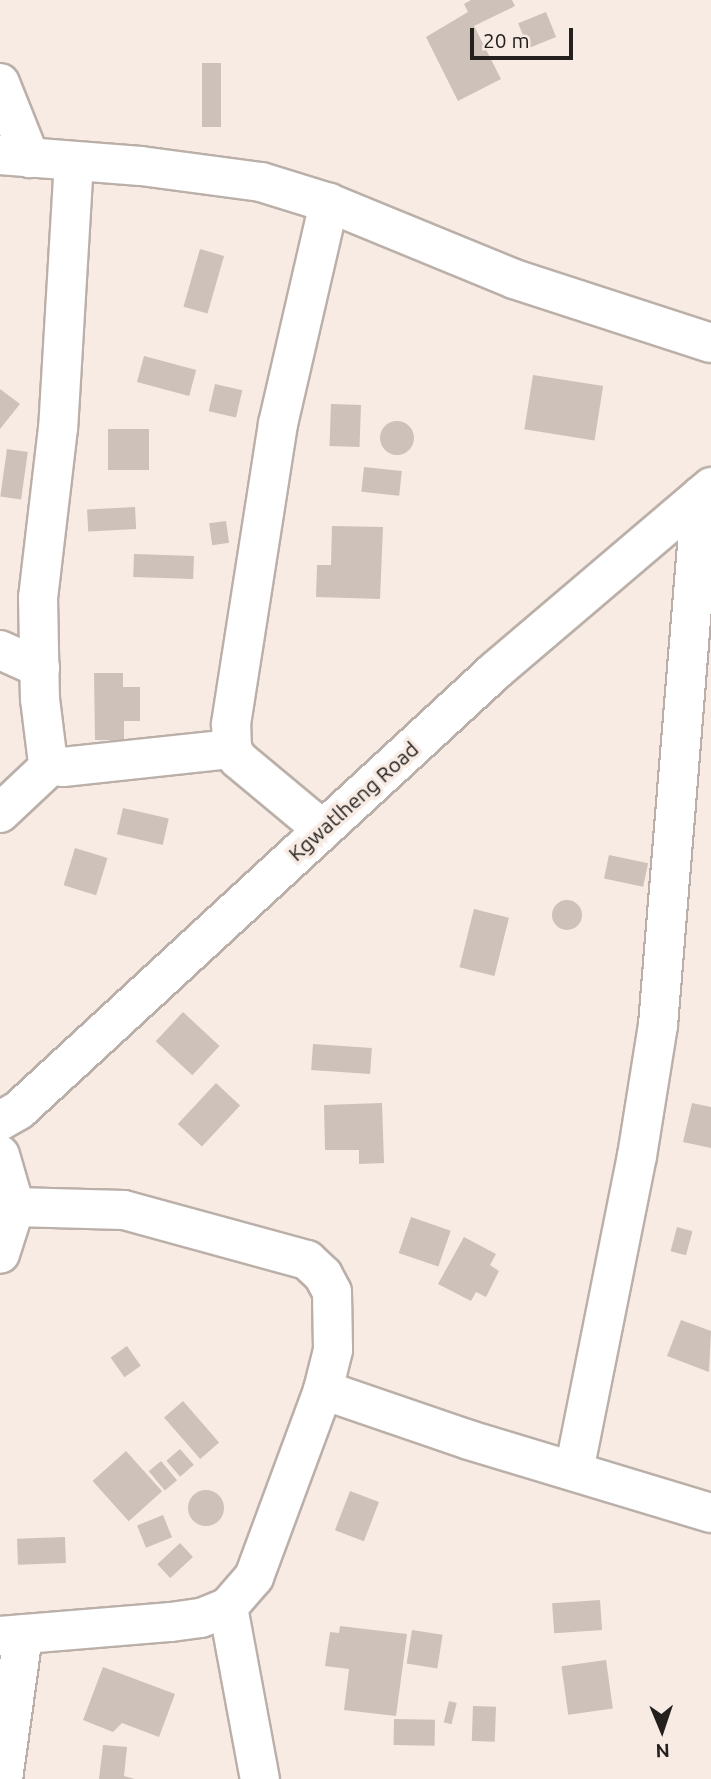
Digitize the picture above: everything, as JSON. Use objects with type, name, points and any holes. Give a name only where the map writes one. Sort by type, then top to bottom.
[{"type":"street","points":[[0,83],[15,157],[261,182],[329,203],[514,279],[711,343]]},
{"type":"street","points":[[74,161],[58,428],[38,597],[47,755],[52,764],[63,767],[232,749]]},
{"type":"street","points":[[322,829],[232,749],[231,724],[278,424],[329,203]]},
{"type":"street","points":[[574,1471],[637,1156],[658,1025],[706,491]]},
{"type":"street","name":"Kgwatlheng Road","points":[[0,1121],[19,1110],[495,671],[706,491]]},
{"type":"street","points":[[0,650],[40,668]]},
{"type":"street","points":[[0,813],[52,764]]},
{"type":"street","points":[[0,1155],[15,1207],[0,1254]]},
{"type":"street","points":[[2,1779],[12,1635],[201,1618],[228,1606],[254,1577],[323,1390],[333,1350],[332,1292],[323,1275],[307,1260],[124,1210],[15,1207]]},
{"type":"street","points":[[323,1390],[711,1513]]},
{"type":"street","points":[[228,1606],[260,1779]]},
{"type":"building","points":[[471,0],[512,0],[515,6],[474,26],[501,79],[458,101],[426,37],[468,12],[464,4]]},
{"type":"building","points":[[546,12],[556,37],[528,48],[518,23]]},
{"type":"building","points":[[202,63],[221,63],[221,127],[202,127]]},
{"type":"building","points":[[200,249],[224,256],[207,314],[183,307]]},
{"type":"building","points":[[144,356],[196,370],[189,396],[137,382]]},
{"type":"building","points":[[533,375],[603,386],[595,440],[524,429]]},
{"type":"building","points":[[215,384],[242,390],[236,418],[209,411]]},
{"type":"building","points":[[0,389],[20,404],[0,429]]},
{"type":"building","points":[[331,404],[361,405],[360,447],[330,446]]},
{"type":"building","points":[[397,421],[409,426],[414,438],[409,450],[397,455],[385,450],[380,438],[385,426]]},
{"type":"building","points":[[108,429],[149,429],[149,470],[108,470]]},
{"type":"building","points":[[7,449],[28,452],[21,499],[0,497]]},
{"type":"building","points":[[364,467],[402,471],[399,496],[361,492]]},
{"type":"building","points":[[135,507],[136,529],[88,531],[87,510]]},
{"type":"building","points":[[226,521],[229,543],[212,545],[209,523]]},
{"type":"building","points":[[332,526],[383,527],[380,599],[316,597],[317,565],[331,565]]},
{"type":"building","points":[[134,554],[194,556],[193,579],[133,577]]},
{"type":"building","points":[[94,673],[123,673],[123,687],[140,687],[140,721],[124,721],[124,740],[95,740]]},
{"type":"building","points":[[123,808],[169,819],[163,845],[117,834]]},
{"type":"building","points":[[75,848],[108,858],[96,895],[64,885]]},
{"type":"building","points":[[609,855],[648,863],[643,887],[604,878]]},
{"type":"building","points":[[567,900],[578,904],[582,915],[578,926],[567,930],[556,926],[552,915],[556,904]]},
{"type":"building","points":[[474,909],[509,918],[494,976],[459,967]]},
{"type":"building","points":[[183,1012],[220,1046],[192,1075],[156,1041]]},
{"type":"building","points":[[313,1044],[372,1048],[370,1074],[311,1070]]},
{"type":"building","points":[[216,1083],[240,1106],[202,1146],[178,1124]]},
{"type":"building","points":[[382,1103],[384,1163],[359,1164],[359,1150],[325,1150],[324,1105]]},
{"type":"building","points":[[692,1103],[711,1107],[711,1148],[683,1142]]},
{"type":"building","points":[[411,1217],[451,1231],[438,1267],[399,1253]]},
{"type":"building","points":[[677,1227],[692,1231],[686,1255],[671,1251]]},
{"type":"building","points":[[464,1237],[496,1254],[490,1265],[499,1271],[486,1297],[476,1292],[471,1301],[438,1284]]},
{"type":"building","points":[[681,1320],[711,1331],[709,1372],[667,1356]]},
{"type":"building","points":[[127,1346],[141,1366],[124,1377],[111,1357]]},
{"type":"building","points":[[183,1401],[219,1443],[200,1459],[164,1417]]},
{"type":"building","points":[[180,1449],[194,1465],[180,1477],[166,1461]]},
{"type":"building","points":[[126,1451],[162,1491],[129,1521],[93,1481]]},
{"type":"building","points":[[161,1461],[177,1480],[165,1490],[149,1471]]},
{"type":"building","points":[[206,1490],[219,1495],[224,1508],[219,1521],[206,1526],[193,1521],[188,1508],[193,1495]]},
{"type":"building","points":[[350,1491],[379,1502],[364,1541],[335,1530]]},
{"type":"building","points":[[163,1515],[172,1537],[146,1548],[137,1525]]},
{"type":"building","points":[[65,1537],[66,1563],[18,1565],[17,1539]]},
{"type":"building","points":[[180,1543],[193,1557],[170,1578],[157,1564]]},
{"type":"building","points":[[600,1600],[602,1630],[554,1633],[552,1603]]},
{"type":"building","points":[[340,1626],[407,1634],[396,1716],[344,1710],[349,1669],[325,1666],[330,1632],[339,1633]]},
{"type":"building","points":[[412,1630],[443,1635],[437,1668],[407,1664]]},
{"type":"building","points":[[606,1660],[613,1709],[568,1715],[561,1666]]},
{"type":"building","points":[[103,1667],[175,1694],[159,1737],[122,1723],[113,1732],[83,1720]]},
{"type":"building","points":[[449,1701],[457,1703],[451,1724],[444,1722]]},
{"type":"building","points":[[473,1706],[496,1707],[495,1742],[472,1741]]},
{"type":"building","points":[[394,1719],[435,1720],[435,1746],[394,1745]]},
{"type":"building","points":[[103,1745],[127,1747],[124,1776],[135,1779],[99,1779]]}]
